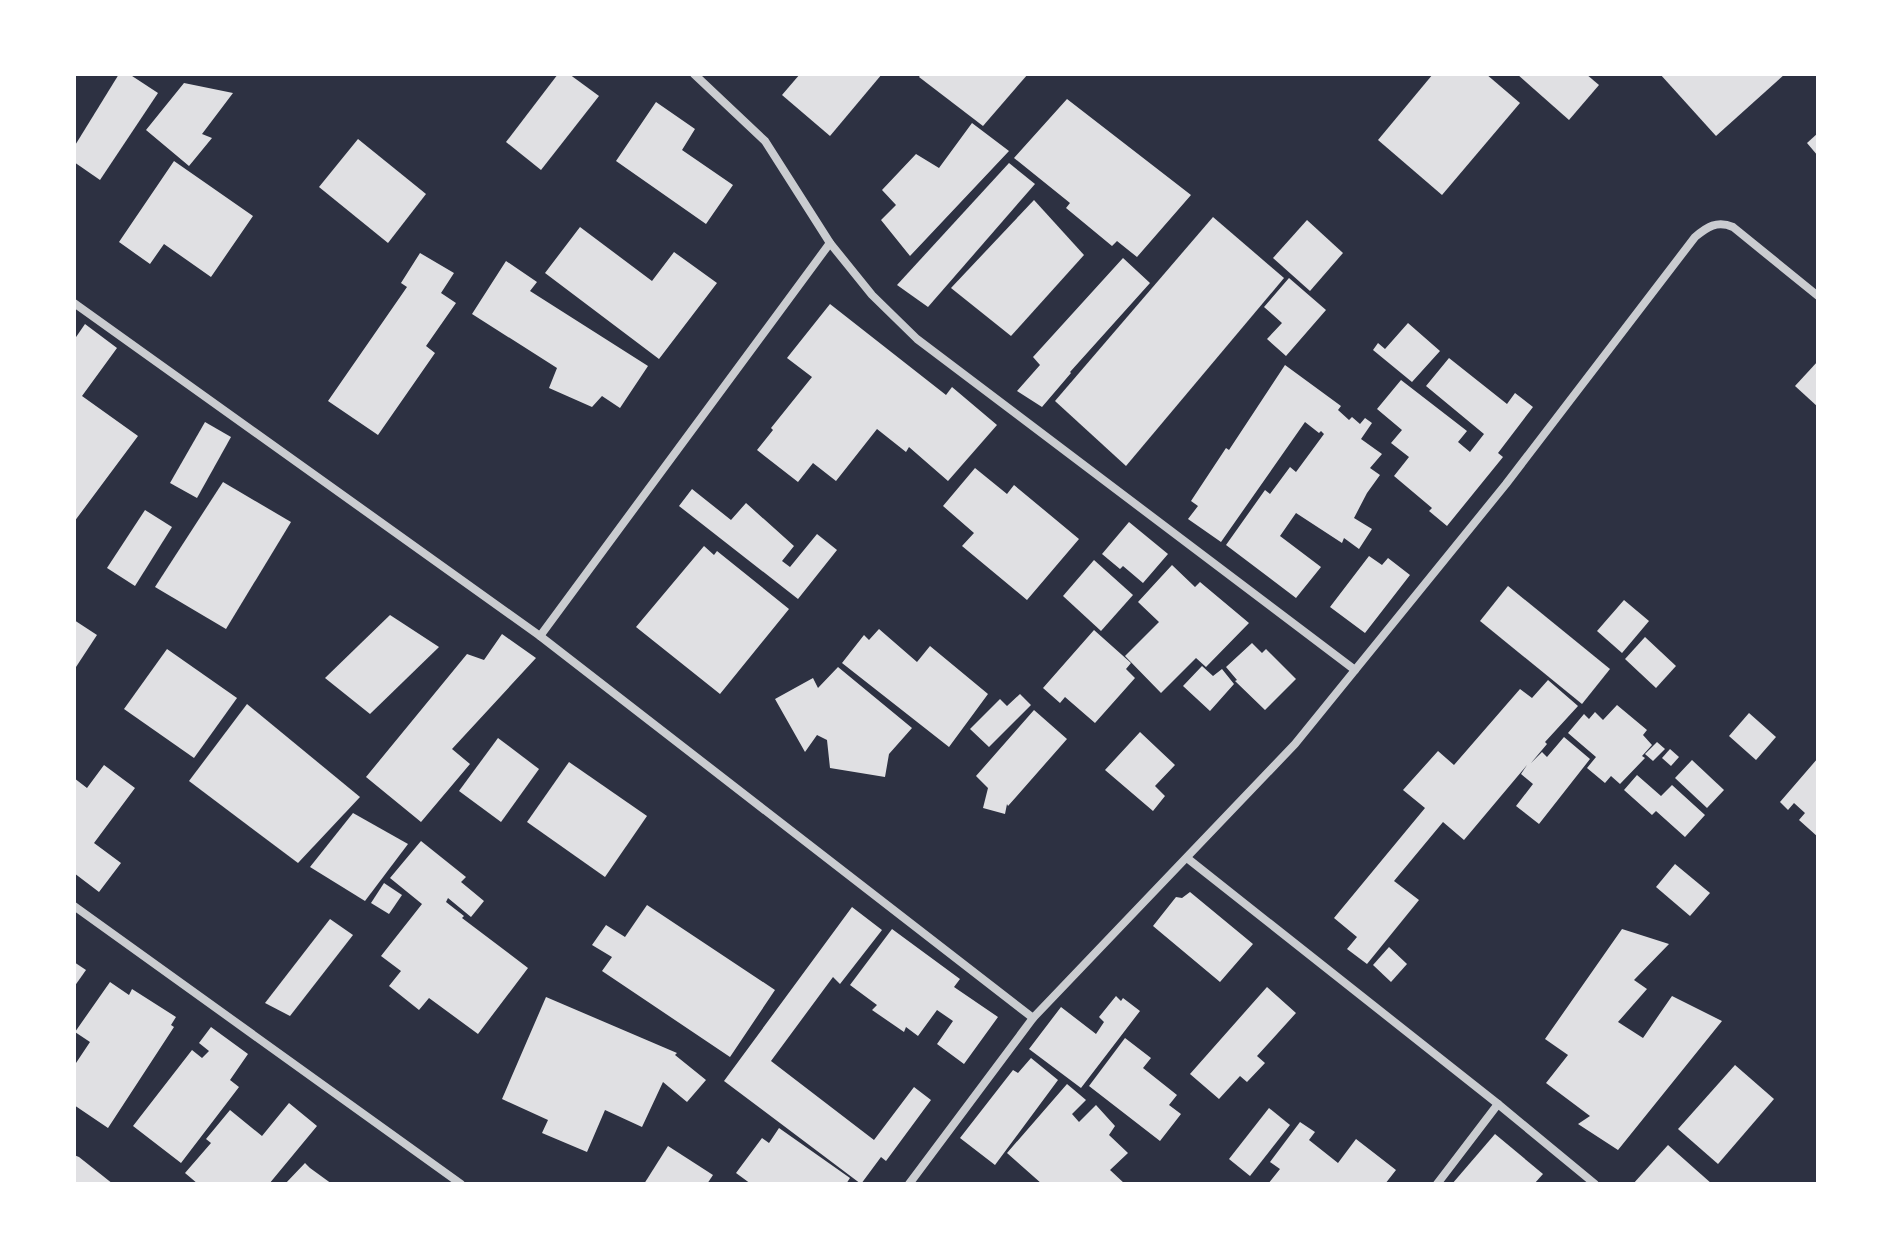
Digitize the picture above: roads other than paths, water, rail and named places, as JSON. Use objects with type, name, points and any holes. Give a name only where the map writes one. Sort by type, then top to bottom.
[{"type":"street","points":[[694,74],[765,141],[830,243],[872,295],[917,339],[1355,670]]},
{"type":"street","points":[[909,1184],[1033,1018],[1295,744],[1506,484],[1695,237],[1713,225],[1723,223],[1733,227],[1818,296]]},
{"type":"street","points":[[540,636],[830,243]]},
{"type":"street","points":[[74,303],[540,636],[1033,1018]]},
{"type":"street","points":[[1187,858],[1595,1184]]},
{"type":"street","points":[[74,906],[461,1184]]},
{"type":"street","points":[[1437,1184],[1498,1104]]}]
